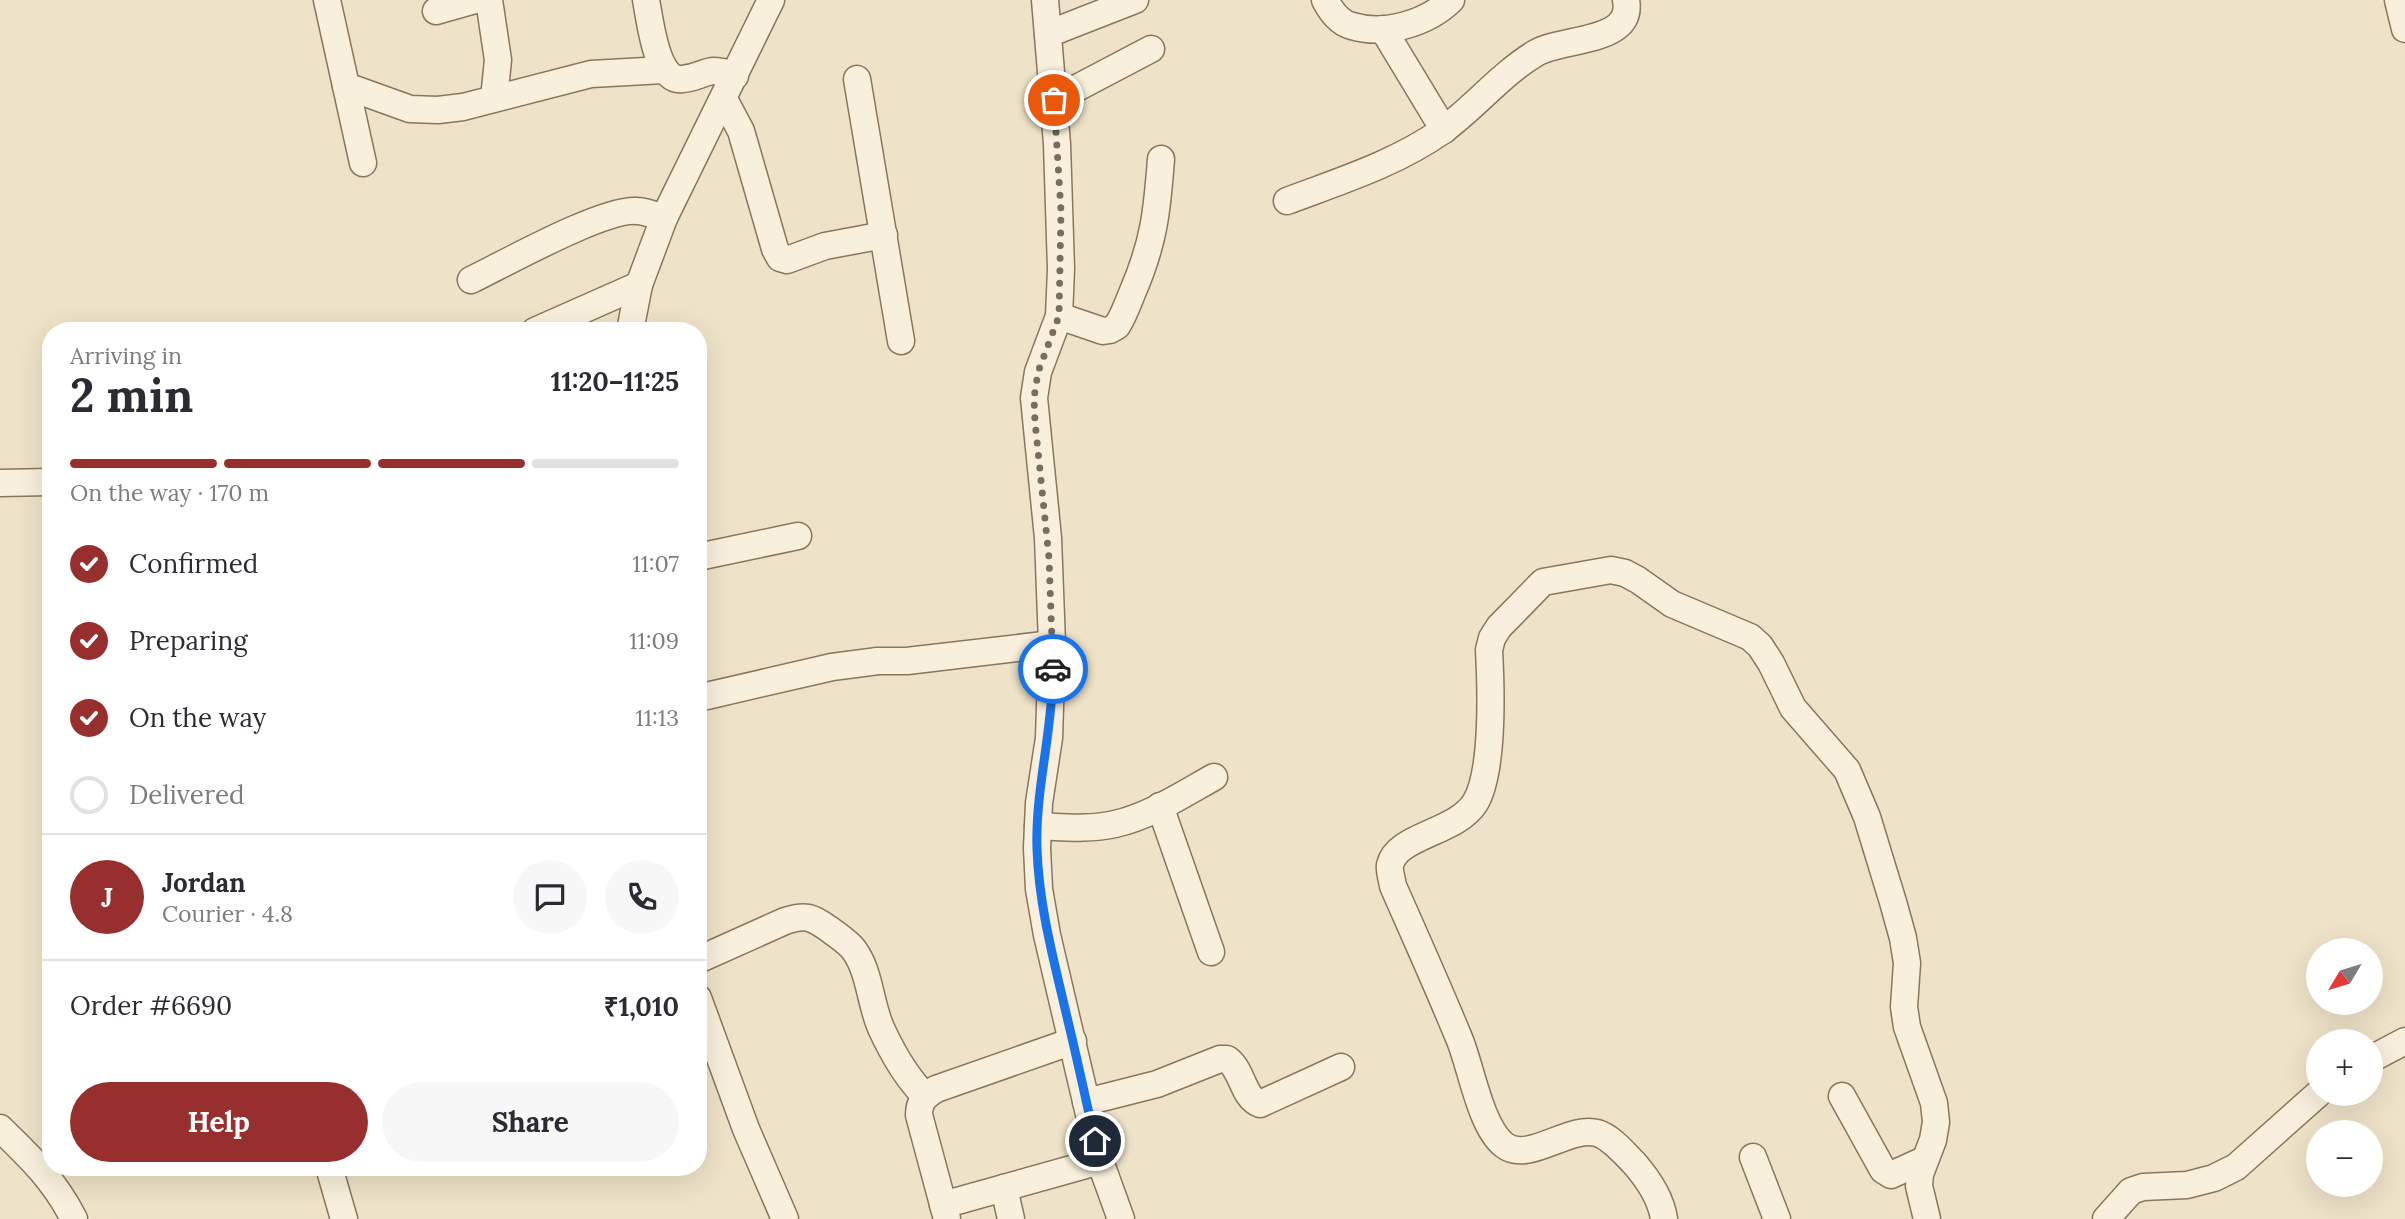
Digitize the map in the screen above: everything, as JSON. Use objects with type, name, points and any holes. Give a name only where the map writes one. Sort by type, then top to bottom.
[{"type":"street","points":[[327,0],[363,163]]},
{"type":"street","points":[[436,11],[475,0]]},
{"type":"street","points":[[489,0],[498,60],[495,98]]},
{"type":"street","points":[[646,0],[664,70],[671,77],[681,80],[717,70],[729,87],[775,249],[780,258],[787,260],[825,246],[884,235]]},
{"type":"street","points":[[632,322],[639,285],[664,218],[771,0]]},
{"type":"street","points":[[1045,0],[1061,211],[1059,316],[1038,372],[1034,398],[1048,538],[1052,644],[1049,738],[1039,803],[1040,889],[1047,936],[1100,1161],[1121,1219]]},
{"type":"street","points":[[1048,34],[1135,0]]},
{"type":"street","points":[[1325,0],[1335,16],[1350,26],[1384,29],[1420,20],[1440,11],[1451,0]]},
{"type":"street","points":[[1287,201],[1377,167],[1413,150],[1444,130],[1517,65],[1539,51],[1608,33],[1619,27],[1626,18],[1626,0]]},
{"type":"street","points":[[1384,29],[1444,130]]},
{"type":"street","points":[[1054,100],[1151,49]]},
{"type":"street","points":[[346,86],[410,109],[438,110],[463,107],[591,74],[664,70]]},
{"type":"street","points":[[858,79],[901,341]]},
{"type":"street","points":[[1059,316],[1103,331],[1110,330],[1121,320],[1152,240],[1157,215],[1161,159]]},
{"type":"street","points":[[471,280],[595,221],[620,212],[638,211],[664,218]]},
{"type":"street","points":[[555,322],[639,285]]},
{"type":"street","points":[[0,483],[42,482]]},
{"type":"street","points":[[707,555],[798,537]]},
{"type":"street","points":[[1664,1219],[1659,1198],[1640,1170],[1624,1153],[1597,1133],[1580,1133],[1522,1150],[1512,1150],[1503,1145],[1479,1103],[1460,1040],[1393,886],[1390,867],[1395,853],[1405,845],[1452,825],[1474,804],[1482,788],[1488,752],[1489,650],[1499,627],[1534,589],[1552,579],[1597,571],[1625,573],[1672,604],[1750,637],[1760,646],[1771,663],[1793,708],[1847,770],[1867,817],[1903,938],[1907,962],[1907,1027],[1934,1103],[1936,1122],[1933,1140],[1924,1160],[1919,1186],[1927,1219]]},
{"type":"street","points":[[707,696],[832,667],[878,661],[929,659],[1052,644]]},
{"type":"street","points":[[1038,826],[1083,828],[1113,825],[1160,806],[1214,778]]},
{"type":"street","points":[[1160,806],[1211,952]]},
{"type":"street","points":[[707,956],[785,921],[799,916],[812,917],[853,948],[862,963],[872,1006],[881,1029],[912,1083],[925,1096]]},
{"type":"street","points":[[707,1023],[746,1129],[785,1219]]},
{"type":"street","points":[[1073,1041],[936,1089],[925,1096],[919,1105],[919,1115],[945,1212],[1003,1188],[1100,1161]]},
{"type":"street","points":[[2383,1053],[2405,1041]]},
{"type":"street","points":[[1086,1102],[1145,1087],[1220,1059],[1227,1059],[1237,1069],[1250,1098],[1260,1104],[1341,1067]]},
{"type":"street","points":[[1842,1096],[1883,1170],[1891,1175],[1897,1174],[1924,1160]]},
{"type":"street","points":[[2106,1219],[2131,1191],[2143,1187],[2187,1185],[2214,1178],[2236,1167],[2306,1105]]},
{"type":"street","points":[[0,1128],[42,1168]]},
{"type":"street","points":[[1753,1157],[1777,1219]]},
{"type":"street","points":[[48,1176],[64,1198],[74,1219]]},
{"type":"street","points":[[332,1176],[344,1219]]},
{"type":"street","points":[[1003,1188],[1011,1219]]},
{"type":"way so far","points":[[1053,669],[1048,538],[1034,398],[1038,372],[1059,316],[1061,211],[1054,100]]},
{"type":"route","points":[[1053,669],[1049,738],[1039,803],[1037,848],[1040,889],[1047,936],[1095,1141]]}]
